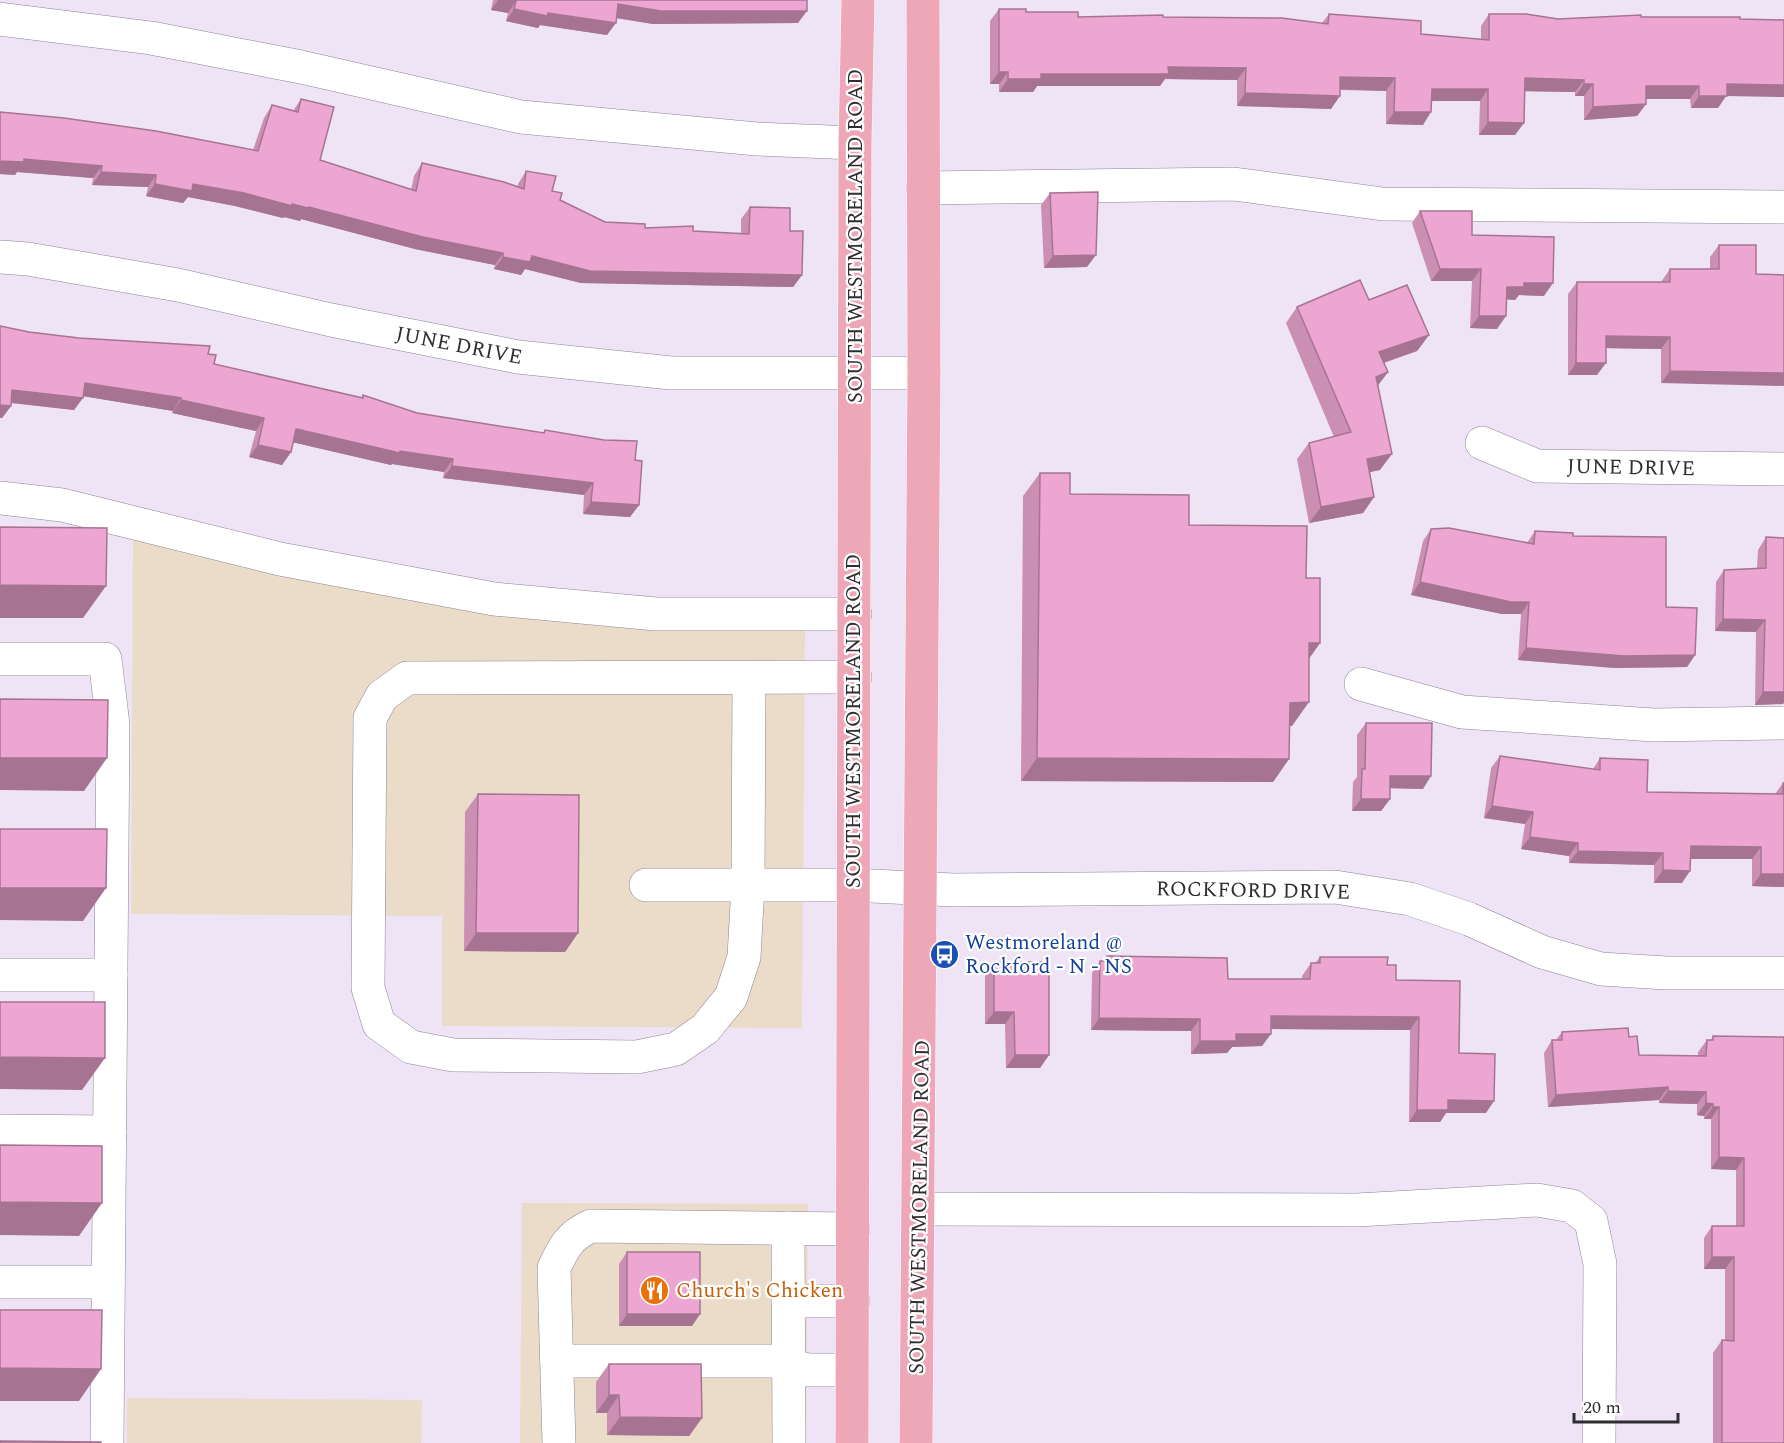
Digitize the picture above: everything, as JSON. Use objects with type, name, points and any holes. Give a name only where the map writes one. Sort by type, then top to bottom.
[{"type":"main road","name":"SOUTH WESTMORELAND ROAD","points":[[852,1443],[854,374],[858,0]]},
{"type":"main road","name":"SOUTH WESTMORELAND ROAD","points":[[916,1443],[922,890],[923,0]]},
{"type":"street","points":[[0,19],[151,38],[301,67],[521,117],[757,139],[855,143]]},
{"type":"street","points":[[923,188],[1234,184],[1383,204],[1784,207]]},
{"type":"street","name":"JUNE DRIVE","points":[[0,257],[28,259],[178,285],[331,320],[518,357],[671,373],[924,373]]},
{"type":"street","name":"JUNE DRIVE","points":[[1482,443],[1537,466],[1784,469]]},
{"type":"street","points":[[0,498],[62,505],[280,560],[494,599],[656,614],[855,614]]},
{"type":"street","points":[[0,659],[105,659],[113,725],[107,1443]]},
{"type":"street","points":[[749,678],[748,886],[744,957],[731,997],[705,1029],[676,1048],[637,1057],[453,1055],[411,1047],[379,1024],[368,988],[370,718],[382,696],[407,678],[855,677]]},
{"type":"street","points":[[1361,684],[1462,712],[1654,725],[1784,723]]},
{"type":"street","name":"ROCKFORD DRIVE","points":[[646,885],[852,885],[922,890],[1335,887],[1410,899],[1469,919],[1542,951],[1601,969],[1666,973],[1784,973]]},
{"type":"street","points":[[0,975],[111,975]]},
{"type":"street","points":[[0,1131],[110,1132]]},
{"type":"street","points":[[920,1209],[1357,1210],[1537,1200],[1572,1206],[1591,1221],[1600,1264],[1599,1443]]},
{"type":"street","points":[[559,1443],[554,1269],[561,1252],[576,1233],[591,1226],[853,1229]]},
{"type":"street","points":[[788,1228],[789,1443]]},
{"type":"street","points":[[0,1282],[108,1282]]},
{"type":"street","points":[[788,1301],[853,1301]]},
{"type":"street","points":[[557,1361],[773,1361],[808,1370],[852,1370]]},
{"type":"shaded area","points":[[133,537],[805,628],[802,1028],[442,1026],[442,916],[131,914]]},
{"type":"shaded area","points":[[522,1203],[808,1204],[806,1443],[520,1443]]},
{"type":"shaded area","points":[[127,1398],[422,1400],[421,1443],[127,1443]]},
{"type":"building","points":[[512,0],[807,0],[807,11],[661,11],[618,4],[616,23],[548,13],[547,16],[514,9],[516,1]]},
{"type":"building","points":[[999,9],[1026,9],[1026,12],[1078,12],[1078,17],[1163,15],[1163,17],[1282,18],[1328,24],[1329,14],[1421,21],[1421,34],[1489,40],[1489,14],[1526,14],[1558,19],[1641,15],[1641,17],[1740,17],[1740,19],[1784,20],[1784,85],[1727,84],[1727,96],[1699,96],[1699,86],[1646,86],[1646,104],[1593,107],[1593,84],[1584,84],[1584,80],[1525,78],[1524,123],[1488,122],[1488,89],[1432,89],[1431,112],[1394,112],[1395,78],[1340,77],[1340,96],[1245,93],[1246,68],[1168,67],[1169,74],[1041,74],[1041,79],[1008,79],[1008,72],[999,72]]},
{"type":"building","points":[[301,99],[334,107],[320,160],[416,191],[422,163],[504,182],[524,189],[526,171],[556,176],[552,191],[562,193],[560,200],[605,222],[645,224],[645,228],[693,226],[693,231],[749,234],[750,207],[790,208],[790,231],[803,231],[802,275],[590,271],[532,256],[530,262],[503,257],[503,253],[423,237],[309,207],[292,204],[292,206],[244,193],[193,184],[192,191],[155,184],[156,175],[101,172],[102,166],[24,159],[24,162],[0,161],[0,112],[156,131],[258,151],[272,105],[298,112]]},
{"type":"building","points":[[1098,192],[1096,255],[1053,256],[1050,193]]},
{"type":"building","points":[[1420,211],[1472,211],[1472,235],[1554,237],[1553,283],[1524,283],[1524,287],[1507,287],[1506,316],[1479,316],[1481,269],[1440,269]]},
{"type":"building","points":[[1719,245],[1756,245],[1756,274],[1784,275],[1784,373],[1670,371],[1670,337],[1606,336],[1606,363],[1576,363],[1577,282],[1670,282],[1670,269],[1719,269]]},
{"type":"building","points":[[1360,280],[1369,300],[1407,285],[1429,335],[1379,352],[1388,372],[1376,377],[1392,454],[1367,459],[1374,497],[1321,507],[1309,443],[1351,432],[1297,307]]},
{"type":"building","points":[[0,326],[79,338],[210,346],[208,354],[216,355],[214,364],[363,398],[363,395],[417,413],[544,433],[545,430],[604,440],[637,441],[635,460],[642,461],[639,505],[591,502],[593,483],[452,466],[453,459],[400,451],[400,453],[296,429],[291,452],[258,445],[264,418],[181,400],[181,398],[85,383],[83,398],[12,390],[11,406],[0,405]]},
{"type":"building","points":[[1040,473],[1070,473],[1070,494],[1189,495],[1189,525],[1307,526],[1306,578],[1320,578],[1320,643],[1309,643],[1309,702],[1290,703],[1289,759],[1037,758]]},
{"type":"building","points":[[0,527],[107,528],[106,586],[0,585]]},
{"type":"building","points":[[1449,528],[1534,544],[1535,531],[1573,533],[1573,536],[1666,537],[1666,607],[1697,608],[1695,655],[1624,656],[1526,648],[1529,602],[1511,602],[1420,582],[1431,529]]},
{"type":"building","points":[[1766,537],[1784,538],[1784,692],[1763,692],[1765,620],[1723,619],[1724,570],[1766,568]]},
{"type":"building","points":[[0,699],[108,700],[107,758],[0,758]]},
{"type":"building","points":[[1366,723],[1432,723],[1431,776],[1390,776],[1390,799],[1361,799],[1362,769],[1365,769]]},
{"type":"building","points":[[1500,756],[1600,770],[1600,758],[1648,760],[1647,792],[1783,794],[1784,783],[1784,874],[1761,874],[1761,847],[1691,846],[1690,871],[1663,870],[1663,853],[1578,851],[1578,843],[1530,837],[1533,812],[1492,806]]},
{"type":"building","points":[[478,794],[579,795],[578,933],[476,933]]},
{"type":"building","points":[[0,829],[107,829],[106,888],[0,888]]},
{"type":"building","points":[[1107,956],[1227,958],[1228,979],[1310,979],[1311,963],[1320,963],[1320,957],[1388,957],[1387,965],[1396,965],[1396,980],[1460,981],[1459,1053],[1495,1054],[1494,1101],[1448,1100],[1448,1110],[1417,1110],[1419,1017],[1271,1016],[1271,1034],[1236,1034],[1236,1041],[1200,1041],[1200,1019],[1099,1018],[1100,961],[1107,961]]},
{"type":"building","points":[[994,962],[1049,962],[1049,1055],[1015,1055],[1014,1012],[994,1012]]},
{"type":"building","points":[[0,1002],[105,1002],[105,1058],[0,1057]]},
{"type":"building","points":[[1628,1028],[1629,1037],[1637,1036],[1639,1055],[1706,1056],[1707,1040],[1713,1040],[1713,1036],[1784,1037],[1784,1443],[1722,1443],[1722,1340],[1734,1341],[1734,1257],[1712,1257],[1712,1226],[1744,1226],[1744,1158],[1719,1157],[1719,1107],[1706,1103],[1706,1092],[1668,1091],[1668,1087],[1556,1095],[1552,1040],[1562,1040],[1562,1032]]},
{"type":"building","points":[[0,1145],[102,1146],[102,1203],[0,1202]]},
{"type":"building","name":"Church's Chicken","points":[[627,1252],[700,1252],[700,1314],[627,1314]]},
{"type":"building","points":[[0,1310],[102,1310],[101,1369],[0,1368]]},
{"type":"building","points":[[609,1364],[701,1364],[702,1418],[620,1417],[619,1395],[609,1395]]},
{"type":"building","points":[[0,1441],[101,1442],[101,1443],[0,1443]]},
{"type":"place","name":"Westmoreland @ Rockford - N - NS","points":[[944,954]]},
{"type":"place","name":"Church's Chicken","points":[[655,1290]]}]
